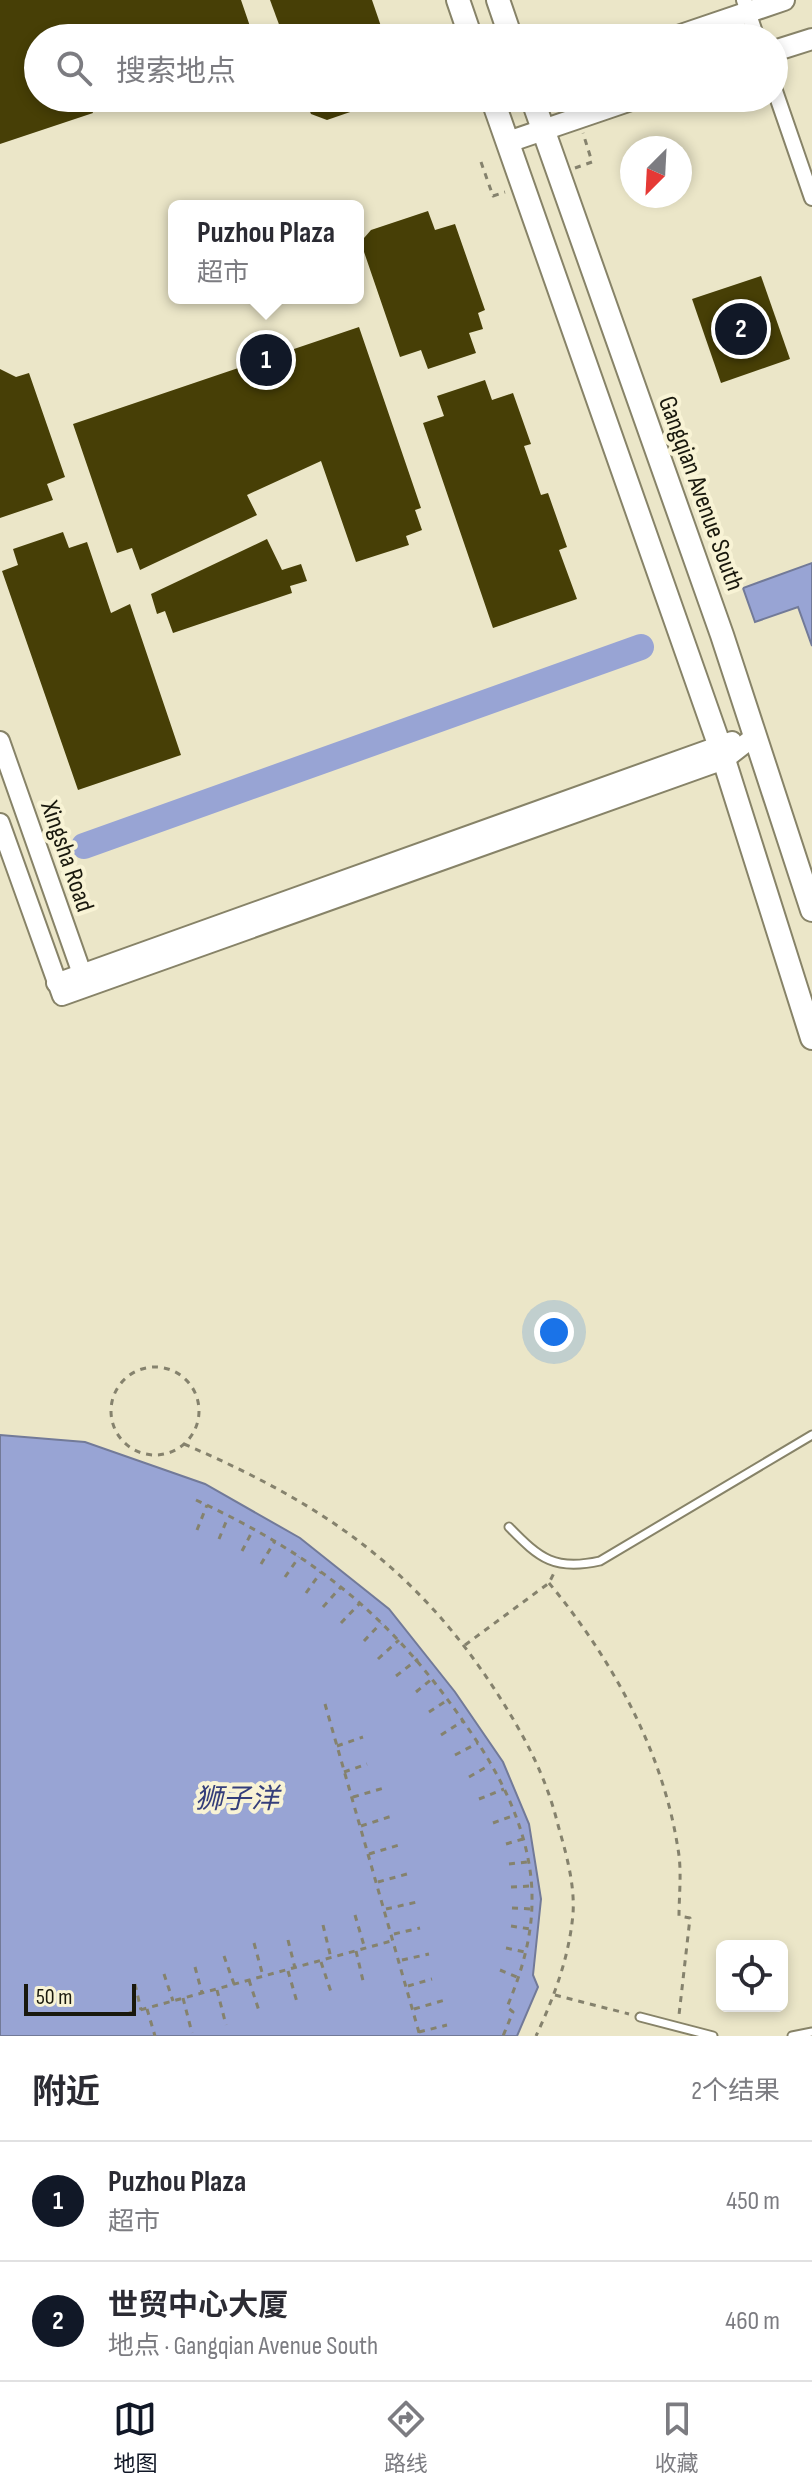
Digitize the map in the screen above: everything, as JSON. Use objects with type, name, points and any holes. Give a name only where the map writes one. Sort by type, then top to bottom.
[{"type":"main road","points":[[458,0],[466,24]]},
{"type":"main road","points":[[498,0],[506,24]]},
{"type":"main road","points":[[704,24],[746,6],[784,0]]},
{"type":"main road","points":[[788,47],[812,39]]},
{"type":"main road","points":[[498,112],[722,752],[812,1038]]},
{"type":"main road","name":"Gangqian Avenue South","points":[[537,112],[755,736],[812,910]]},
{"type":"main road","points":[[508,142],[596,112]]},
{"type":"street","points":[[782,112],[812,198]]},
{"type":"street","points":[[84,981],[722,752],[755,736]]},
{"type":"street","name":"Xingsha Road","points":[[0,741],[84,981],[59,990],[0,823]]},
{"type":"lane","points":[[509,1527],[535,1551],[557,1564],[577,1566],[600,1561],[812,1435]]},
{"type":"lane","points":[[640,2017],[713,2036]]},
{"type":"lane","points":[[792,2036],[812,2032]]},
{"type":"path","points":[[575,168],[592,162],[582,130]]},
{"type":"path","points":[[481,162],[493,196],[509,191]]},
{"type":"path","points":[[152,1367],[167,1369],[190,1384],[200,1411],[198,1424],[184,1444],[169,1453],[155,1456],[128,1446],[112,1421],[111,1406],[125,1379],[152,1367]]},
{"type":"path","points":[[184,1444],[282,1489],[359,1539],[427,1599],[465,1645],[533,1753],[552,1799],[569,1867],[573,1913],[555,1995],[536,2036]]},
{"type":"path","points":[[196,1500],[300,1556],[361,1602],[418,1659],[449,1699],[491,1764],[523,1839],[531,1886],[530,1929],[519,1978],[507,2007],[513,2012],[503,2036]]},
{"type":"path","points":[[197,1530],[207,1505]]},
{"type":"path","points":[[219,1539],[229,1516]]},
{"type":"path","points":[[242,1551],[254,1529]]},
{"type":"path","points":[[261,1564],[275,1541]]},
{"type":"path","points":[[285,1577],[300,1556]]},
{"type":"path","points":[[465,1645],[549,1583],[557,1564]]},
{"type":"path","points":[[306,1593],[321,1572]]},
{"type":"path","points":[[549,1583],[581,1622],[625,1693],[646,1739],[665,1797],[679,1851],[679,1916],[690,1918],[677,2026]]},
{"type":"path","points":[[323,1607],[341,1587]]},
{"type":"path","points":[[341,1623],[361,1602]]},
{"type":"path","points":[[364,1641],[382,1622]]},
{"type":"path","points":[[378,1659],[400,1639]]},
{"type":"path","points":[[396,1676],[418,1659]]},
{"type":"path","points":[[416,1692],[433,1678]]},
{"type":"path","points":[[429,1712],[449,1699]]},
{"type":"path","points":[[325,1704],[394,1934],[420,2034],[447,2025]]},
{"type":"path","points":[[441,1735],[463,1721]]},
{"type":"path","points":[[337,1746],[363,1737]]},
{"type":"path","points":[[455,1755],[478,1743]]},
{"type":"path","points":[[344,1772],[367,1764]]},
{"type":"path","points":[[469,1777],[491,1764]]},
{"type":"path","points":[[352,1797],[384,1788]]},
{"type":"path","points":[[479,1799],[504,1789]]},
{"type":"path","points":[[493,1823],[515,1815]]},
{"type":"path","points":[[361,1826],[392,1816]]},
{"type":"path","points":[[506,1844],[523,1839]]},
{"type":"path","points":[[369,1854],[399,1845]]},
{"type":"path","points":[[509,1864],[527,1862]]},
{"type":"path","points":[[378,1882],[407,1874]]},
{"type":"path","points":[[511,1887],[531,1886]]},
{"type":"path","points":[[386,1909],[417,1902]]},
{"type":"path","points":[[512,1908],[532,1909]]},
{"type":"path","points":[[355,1915],[365,1949]]},
{"type":"path","points":[[323,1925],[331,1958]]},
{"type":"path","points":[[511,1926],[530,1929]]},
{"type":"path","points":[[394,1934],[420,1928]]},
{"type":"path","points":[[288,1940],[295,1968]]},
{"type":"path","points":[[129,2013],[395,1940]]},
{"type":"path","points":[[254,1943],[263,1976]]},
{"type":"path","points":[[506,1948],[525,1952]]},
{"type":"path","points":[[356,1951],[364,1985]]},
{"type":"path","points":[[401,1960],[429,1954]]},
{"type":"path","points":[[224,1956],[234,1984]]},
{"type":"path","points":[[321,1961],[331,1992]]},
{"type":"path","points":[[195,1967],[202,1993]]},
{"type":"path","points":[[287,1970],[297,2002]]},
{"type":"path","points":[[500,1970],[519,1978]]},
{"type":"path","points":[[164,1974],[173,2001]]},
{"type":"path","points":[[407,1986],[432,1979]]},
{"type":"path","points":[[249,1980],[260,2014]]},
{"type":"path","points":[[135,1984],[141,2010]]},
{"type":"path","points":[[217,1989],[226,2025]]},
{"type":"path","points":[[555,1995],[640,2017]]},
{"type":"path","points":[[183,1998],[192,2033]]},
{"type":"path","points":[[413,2009],[445,2000]]},
{"type":"path","points":[[147,2008],[155,2036]]},
{"type":"water","points":[[812,563],[812,646],[798,607],[755,622],[743,588]]},
{"type":"water","name":"狮子洋","points":[[0,1435],[85,1442],[205,1484],[300,1538],[389,1609],[455,1692],[503,1762],[529,1824],[541,1899],[533,1975],[538,1987],[517,2036],[0,2036]]},
{"type":"building","points":[[0,0],[241,0],[249,24],[24,24],[24,112],[93,113],[0,144]]},
{"type":"building","points":[[270,0],[372,0],[380,24],[279,24]]},
{"type":"building","points":[[310,112],[350,112],[327,120]]},
{"type":"building","points":[[428,211],[435,230],[455,224],[485,310],[478,313],[483,329],[469,333],[476,353],[428,369],[421,350],[400,357],[364,252],[364,238],[371,230]]},
{"type":"building","points":[[761,276],[790,359],[721,383],[692,299]]},
{"type":"building","points":[[359,327],[421,508],[415,510],[422,530],[406,536],[409,545],[356,562],[321,461],[247,495],[257,515],[140,570],[132,548],[117,553],[73,424]]},
{"type":"building","points":[[0,369],[16,377],[29,373],[65,477],[47,484],[53,500],[0,518]]},
{"type":"building","points":[[485,380],[492,400],[513,393],[531,444],[524,446],[541,495],[548,493],[567,547],[559,550],[577,599],[493,628],[423,423],[444,416],[437,396]]},
{"type":"building","points":[[63,532],[69,548],[87,542],[111,613],[130,604],[181,755],[78,790],[2,571],[18,565],[13,549]]},
{"type":"building","points":[[267,539],[282,570],[301,564],[307,581],[290,586],[292,593],[173,633],[165,611],[157,614],[151,594]]},
{"type":"waterway","points":[[84,846],[641,647]]},
{"type":"place","name":"世贸中心大厦","points":[[741,329]]},
{"type":"place","name":"Puzhou Plaza","points":[[266,360]]}]
